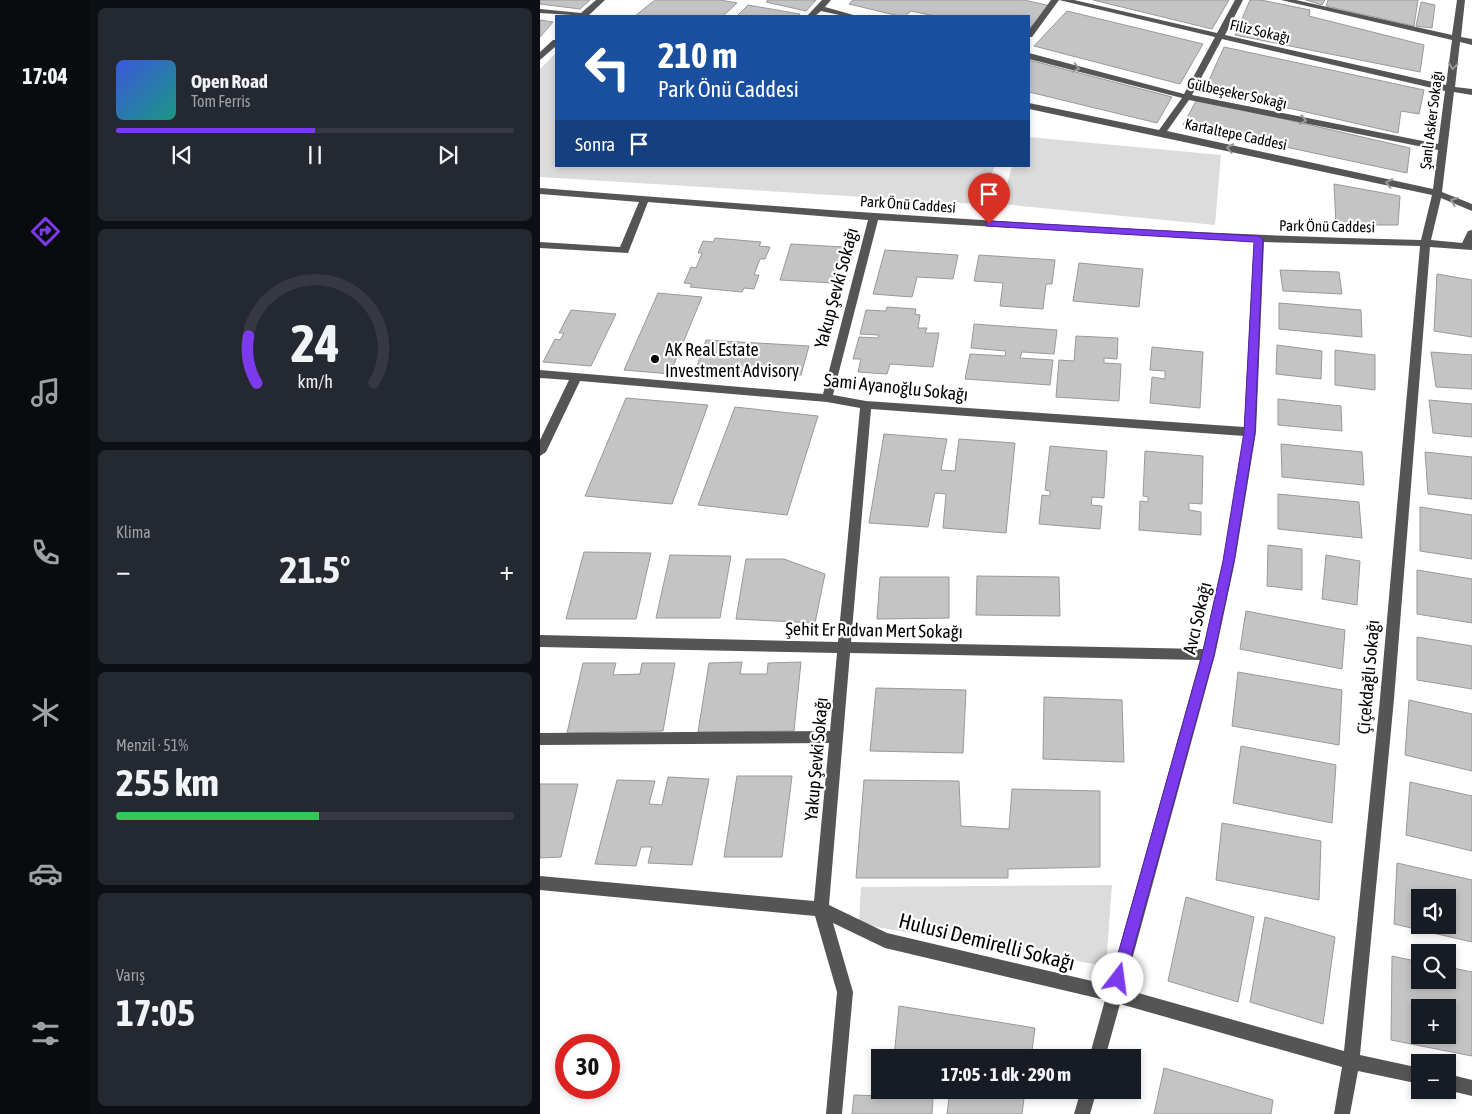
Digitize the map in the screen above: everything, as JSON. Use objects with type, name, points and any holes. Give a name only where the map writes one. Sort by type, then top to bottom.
[{"type":"street","points":[[585,15],[601,0]]},
{"type":"street","points":[[812,15],[827,0]]},
{"type":"street","points":[[1030,34],[1055,0]]},
{"type":"street","name":"Filiz Sokağı","points":[[1063,0],[1450,89],[1472,92]]},
{"type":"street","points":[[1162,132],[1187,97],[1240,0]]},
{"type":"street","points":[[1285,0],[1472,42]]},
{"type":"street","name":"Şanlı Asker Sokağı","points":[[1425,243],[1437,193],[1462,0]]},
{"type":"street","points":[[819,8],[849,15]]},
{"type":"street","points":[[540,11],[575,15]]},
{"type":"street","points":[[540,57],[555,43]]},
{"type":"street","name":"Gülbeşeker Sokağı","points":[[1030,56],[1187,97],[1442,148]]},
{"type":"street","name":"Kartaltepe Caddesi","points":[[1030,106],[1162,132],[1437,193],[1472,208]]},
{"type":"street","name":"Park Önü Caddesi","points":[[540,191],[874,217],[1259,239],[1425,243],[1469,247]]},
{"type":"street","points":[[540,245],[624,251],[645,199]]},
{"type":"street","name":"Yakup Şevki Sokağı","points":[[827,398],[874,217]]},
{"type":"street","points":[[1469,247],[1472,233]]},
{"type":"street","name":"Avcı Sokağı","points":[[1099,1049],[1208,655],[1229,561],[1250,432],[1259,239]]},
{"type":"street","name":"Çiçekdağlı Sokağı","points":[[1342,1114],[1352,1060],[1387,699],[1425,243]]},
{"type":"street","name":"Sami Ayanoğlu Sokağı","points":[[540,374],[827,398],[866,405],[1250,432]]},
{"type":"street","points":[[540,452],[576,377]]},
{"type":"street","name":"Yakup Şevki Sokağı","points":[[834,1114],[845,992],[821,909],[866,405]]},
{"type":"street","name":"Şehit Er Rıdvan Mert Sokağı","points":[[540,641],[845,649],[1208,655]]},
{"type":"street","points":[[540,739],[837,738]]},
{"type":"street","name":"Hulusi Demirelli Sokağı","points":[[540,883],[821,909],[885,940],[1114,994],[1352,1060],[1411,1074]]},
{"type":"street","points":[[1456,1084],[1472,1088]]},
{"type":"street","points":[[1082,1114],[1086,1099]]},
{"type":"shaded area","points":[[555,54],[555,167],[995,167],[978,204],[540,177],[540,69]]},
{"type":"shaded area","points":[[1030,137],[1221,155],[1215,225],[1002,204],[1012,167],[1030,167]]},
{"type":"shaded area","points":[[1112,885],[1106,966],[859,924],[861,887]]},
{"type":"building","points":[[540,0],[590,0],[580,9],[540,4]]},
{"type":"building","points":[[655,0],[720,0],[737,3],[724,15],[636,15]]},
{"type":"building","points":[[768,0],[816,0],[806,11],[766,2]]},
{"type":"building","points":[[853,0],[1024,0],[1051,6],[1030,28],[1030,15],[930,15],[911,11],[906,15],[895,15],[849,4]]},
{"type":"building","points":[[1093,0],[1229,0],[1212,29]]},
{"type":"building","points":[[1250,0],[1261,0],[1310,10],[1309,16],[1424,45],[1420,72],[1235,35]]},
{"type":"building","points":[[1306,0],[1325,0],[1322,5]]},
{"type":"building","points":[[1328,0],[1418,0],[1414,26],[1326,6]]},
{"type":"building","points":[[1421,2],[1435,5],[1432,28],[1416,26]]},
{"type":"building","points":[[748,5],[800,14],[799,15],[738,15]]},
{"type":"building","points":[[1067,11],[1203,44],[1180,84],[1034,46]]},
{"type":"building","points":[[540,20],[553,22],[540,37]]},
{"type":"building","points":[[1224,47],[1424,90],[1419,114],[1401,111],[1398,133],[1205,89]]},
{"type":"building","points":[[1030,60],[1172,97],[1157,123],[1030,92]]},
{"type":"building","points":[[1197,99],[1410,148],[1407,173],[1183,125]]},
{"type":"building","points":[[1334,184],[1400,196],[1398,225],[1336,225]]},
{"type":"building","points":[[715,238],[761,242],[759,246],[770,247],[765,259],[760,259],[754,275],[759,275],[754,289],[744,288],[742,292],[690,287],[692,284],[684,283],[691,267],[696,268],[702,253],[698,253],[703,241],[713,242]]},
{"type":"building","points":[[791,244],[844,247],[833,283],[780,280]]},
{"type":"building","points":[[885,250],[958,255],[953,279],[917,277],[912,297],[873,294]]},
{"type":"building","points":[[979,255],[1055,260],[1052,284],[1046,284],[1043,309],[1000,306],[1003,283],[974,281]]},
{"type":"building","points":[[1079,263],[1143,269],[1139,307],[1073,301]]},
{"type":"building","points":[[1280,270],[1339,272],[1342,294],[1283,291]]},
{"type":"building","points":[[1437,274],[1472,280],[1472,337],[1434,331]]},
{"type":"building","points":[[658,293],[702,297],[670,374],[624,370]]},
{"type":"building","points":[[1279,303],[1361,310],[1362,337],[1279,329]]},
{"type":"building","points":[[887,307],[916,309],[915,314],[920,315],[918,328],[927,328],[925,333],[939,333],[933,367],[890,364],[887,374],[858,372],[861,359],[853,359],[859,337],[878,338],[879,335],[860,334],[866,310],[886,311]]},
{"type":"building","points":[[571,310],[616,314],[591,366],[543,362],[555,339],[560,340],[564,333],[559,333]]},
{"type":"building","points":[[974,324],[1057,330],[1054,354],[1022,352],[1020,358],[1053,360],[1050,385],[965,379],[970,354],[1005,356],[1006,351],[971,348]]},
{"type":"building","points":[[1076,336],[1118,338],[1117,359],[1104,358],[1104,363],[1121,364],[1119,401],[1056,397],[1059,360],[1074,361]]},
{"type":"building","points":[[706,340],[809,346],[801,375],[696,369]]},
{"type":"building","points":[[1277,345],[1322,351],[1321,379],[1276,374]]},
{"type":"building","points":[[1152,347],[1203,352],[1200,408],[1150,403],[1152,377],[1165,379],[1165,371],[1150,370]]},
{"type":"building","points":[[1335,350],[1375,355],[1375,390],[1335,385]]},
{"type":"building","points":[[1431,352],[1472,355],[1472,389],[1436,387]]},
{"type":"building","points":[[626,398],[708,405],[672,504],[585,496]]},
{"type":"building","points":[[1278,399],[1341,406],[1342,431],[1278,425]]},
{"type":"building","points":[[1429,400],[1472,404],[1472,437],[1433,433]]},
{"type":"building","points":[[735,407],[818,416],[787,515],[698,505]]},
{"type":"building","points":[[884,434],[947,439],[941,470],[955,471],[959,439],[1015,443],[1006,533],[943,528],[946,494],[935,493],[928,527],[869,523]]},
{"type":"building","points":[[1281,444],[1362,452],[1364,485],[1282,477]]},
{"type":"building","points":[[1050,446],[1107,451],[1104,498],[1092,497],[1091,505],[1102,506],[1100,529],[1039,524],[1042,495],[1050,496],[1050,491],[1045,490]]},
{"type":"building","points":[[1145,451],[1203,456],[1202,504],[1189,503],[1189,510],[1201,512],[1201,535],[1139,530],[1140,501],[1148,502],[1148,497],[1143,496]]},
{"type":"building","points":[[1425,452],[1472,457],[1472,499],[1428,494]]},
{"type":"building","points":[[1278,494],[1359,502],[1362,538],[1278,529]]},
{"type":"building","points":[[1420,507],[1472,515],[1472,559],[1420,551]]},
{"type":"building","points":[[1268,545],[1302,549],[1302,590],[1267,586]]},
{"type":"building","points":[[584,552],[651,553],[636,619],[566,619]]},
{"type":"building","points":[[670,555],[731,556],[720,618],[656,618]]},
{"type":"building","points":[[1326,555],[1360,561],[1357,605],[1322,599]]},
{"type":"building","points":[[746,559],[784,559],[825,574],[815,623],[736,619]]},
{"type":"building","points":[[1417,570],[1472,579],[1472,623],[1417,614]]},
{"type":"building","points":[[977,576],[1059,577],[1060,616],[976,615]]},
{"type":"building","points":[[880,577],[949,577],[949,618],[877,619]]},
{"type":"building","points":[[1246,611],[1345,630],[1342,669],[1240,649]]},
{"type":"building","points":[[1417,637],[1472,646],[1472,689],[1417,680]]},
{"type":"building","points":[[742,662],[740,674],[767,674],[768,663],[801,662],[794,731],[698,732],[709,663]]},
{"type":"building","points":[[583,663],[616,663],[613,675],[640,674],[642,663],[675,663],[663,731],[567,733]]},
{"type":"building","points":[[1238,672],[1342,690],[1339,745],[1232,726]]},
{"type":"building","points":[[876,688],[966,690],[963,753],[870,751]]},
{"type":"building","points":[[1044,697],[1122,700],[1124,762],[1043,759]]},
{"type":"building","points":[[1409,700],[1472,714],[1472,771],[1405,755]]},
{"type":"building","points":[[1241,746],[1336,765],[1332,823],[1233,803]]},
{"type":"building","points":[[737,776],[792,776],[782,857],[724,857]]},
{"type":"building","points":[[668,777],[709,779],[692,865],[648,863],[652,847],[641,847],[636,866],[595,864],[617,780],[655,781],[649,804],[662,805]]},
{"type":"building","points":[[864,780],[959,781],[961,826],[1009,829],[1012,789],[1100,791],[1100,867],[1008,869],[1008,878],[856,878]]},
{"type":"building","points":[[1410,782],[1472,796],[1472,851],[1406,835]]},
{"type":"building","points":[[540,784],[578,784],[561,857],[540,858]]},
{"type":"building","points":[[1222,823],[1321,841],[1319,900],[1216,880]]},
{"type":"building","points":[[1397,863],[1472,880],[1472,942],[1437,934],[1456,934],[1456,889],[1411,889],[1411,928],[1394,924]]},
{"type":"building","points":[[1186,897],[1254,917],[1238,1002],[1168,981]]},
{"type":"building","points":[[1265,917],[1335,937],[1323,1024],[1250,1002]]},
{"type":"building","points":[[1392,956],[1411,960],[1411,989],[1456,989],[1456,969],[1472,972],[1472,1056],[1411,1044],[1456,1044],[1456,999],[1411,999],[1411,1044],[1391,1040]]},
{"type":"building","points":[[899,1006],[1035,1028],[1032,1049],[895,1049]]},
{"type":"building","points":[[1164,1068],[1273,1100],[1271,1114],[1154,1114]]},
{"type":"building","points":[[854,1095],[871,1096],[871,1099],[933,1099],[932,1114],[852,1114]]},
{"type":"building","points":[[949,1099],[1024,1099],[1022,1114],[947,1114]]},
{"type":"place","name":"AK Real Estate Investment Advisory","points":[[655,359]]},
{"type":"route","points":[[989,224],[1259,239],[1250,432],[1229,561],[1208,655],[1118,979]]}]
